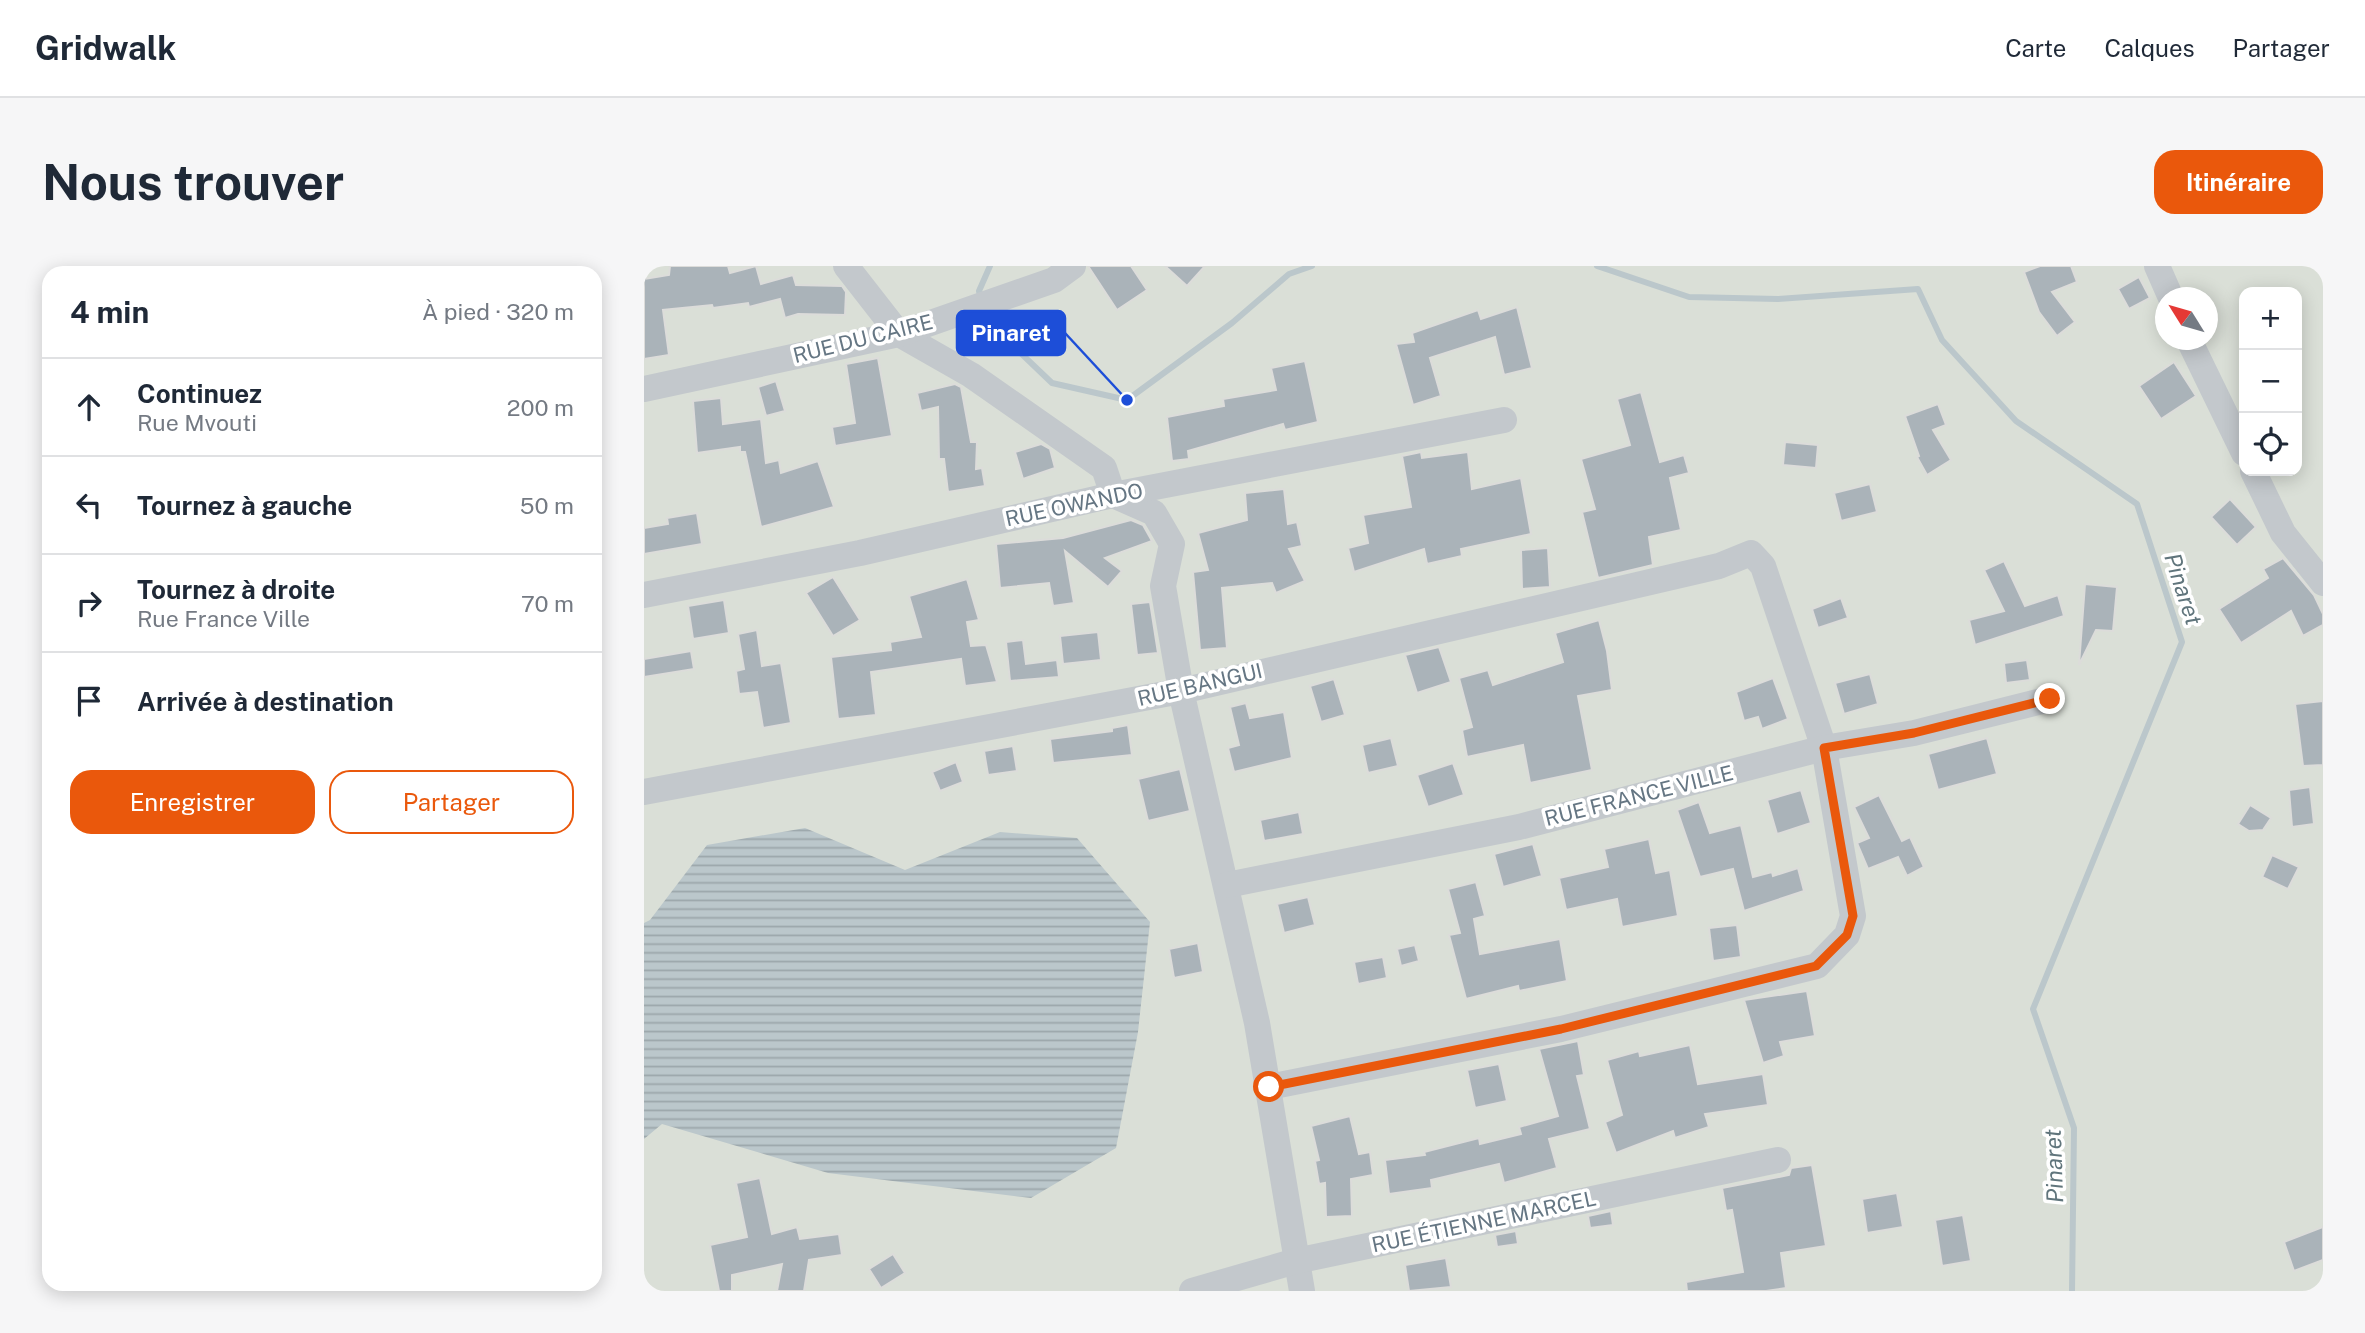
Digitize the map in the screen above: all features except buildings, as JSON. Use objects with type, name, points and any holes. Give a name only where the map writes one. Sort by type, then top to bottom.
[{"type":"street","points":[[846,266],[899,334],[971,375],[1104,468],[1113,495],[1154,513],[1172,544],[1163,586],[1181,691],[1227,885],[1269,1087],[1302,1291]]},
{"type":"street","name":"RUE DU CAIRE","points":[[644,389],[899,334],[1054,280],[1073,266]]},
{"type":"street","points":[[2158,266],[2167,287]]},
{"type":"street","points":[[2194,350],[2239,443]]},
{"type":"street","name":"RUE OWANDO","points":[[644,595],[860,553],[1113,495],[1504,420]]},
{"type":"street","points":[[2255,476],[2283,533],[2323,583]]},
{"type":"street","name":"RUE BANGUI","points":[[644,792],[1181,691],[1718,566],[1751,553],[1763,566],[1824,748]]},
{"type":"street","name":"RUE FRANCE VILLE","points":[[1227,885],[1519,827],[1824,748],[1914,733],[2050,699]]},
{"type":"street","points":[[1269,1087],[1561,1029],[1816,966],[1847,935],[1853,916],[1824,748]]},
{"type":"street","name":"RUE ÉTIENNE MARCEL","points":[[1192,1291],[1296,1261],[1778,1160]]},
{"type":"shaded area","points":[[644,266],[2323,266],[2323,1291],[644,1291]]},
{"type":"shaded area","points":[[805,828],[905,870],[1000,832],[1077,838],[1150,922],[1138,1032],[1116,1148],[1031,1198],[828,1173],[662,1124],[644,1139],[644,923],[650,920],[707,845]]},
{"type":"waterway","name":"Pinaret","points":[[981,300],[979,291],[990,266]]},
{"type":"waterway","name":"Pinaret","points":[[983,311],[984,318],[1052,383],[1127,400],[1232,323],[1289,274],[1312,266]]},
{"type":"waterway","name":"Pinaret","points":[[1597,266],[1689,297],[1778,299],[1918,289],[1942,340],[2016,421],[2137,504],[2182,642],[2033,1009],[2074,1128],[2072,1291]]},
{"type":"place","name":"Pinaret","points":[[1127,400]]},
{"type":"route","points":[[1269,1087],[1561,1029],[1816,966],[1847,935],[1853,916],[1824,748],[1914,733],[2050,699]]}]
